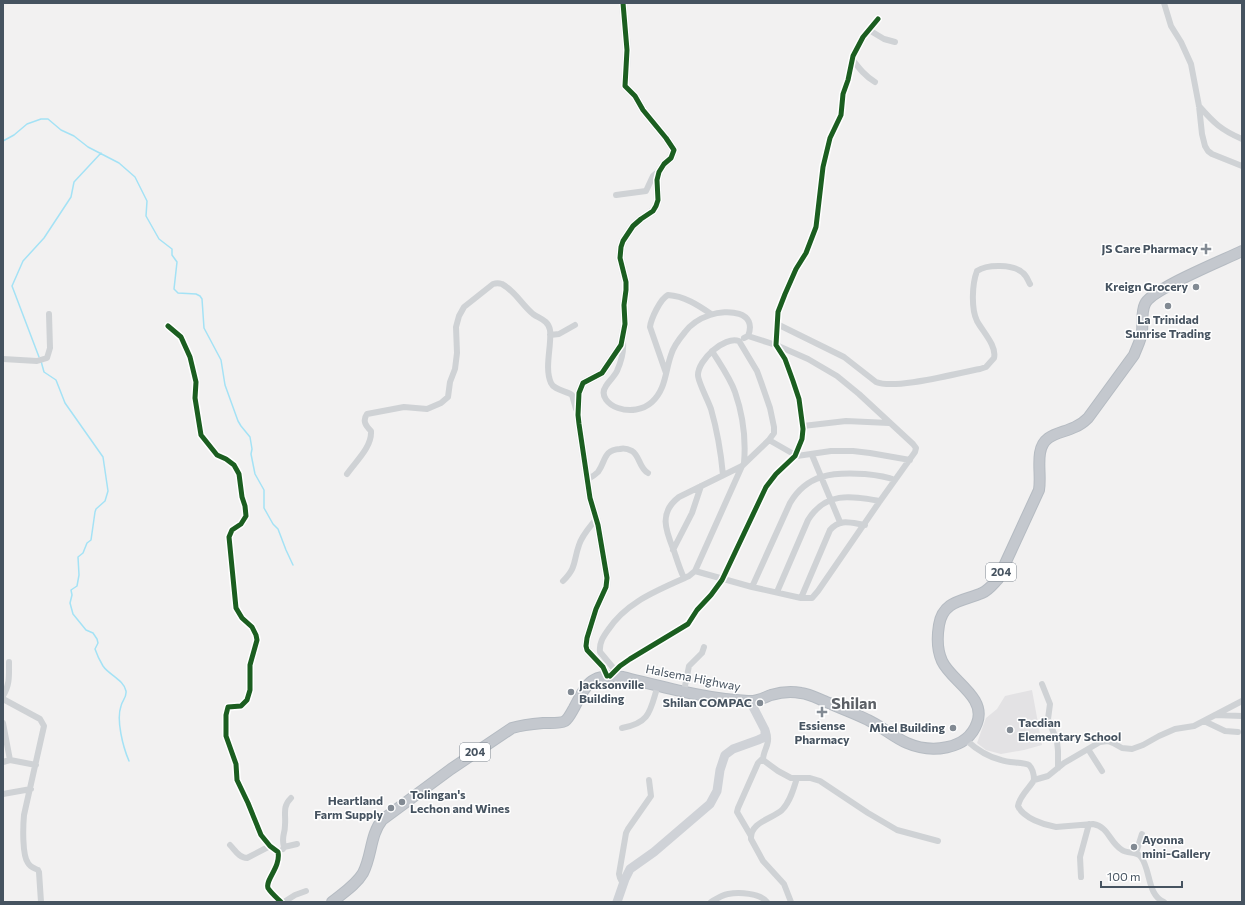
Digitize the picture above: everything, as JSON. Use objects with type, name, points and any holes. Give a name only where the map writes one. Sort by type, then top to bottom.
[{"type":"highway","name":"204","points":[[966,740],[969,738],[978,722],[978,711],[974,699],[946,667],[940,655],[938,639],[941,618],[944,612],[954,603],[982,593],[993,585],[998,579],[1039,490],[1040,453],[1044,442],[1054,434],[1069,430],[1082,424],[1088,418],[1124,368],[1138,345],[1144,307],[1149,298],[1165,287],[1242,251]]},
{"type":"highway","name":"Halsema Highway","points":[[332,902],[352,887],[362,874],[376,830],[382,820],[451,769],[512,728],[523,725],[560,722],[566,720],[588,683],[596,678],[611,674],[716,698],[750,702],[784,692],[800,692],[868,719],[905,743],[916,747],[939,748],[955,745],[966,740]]},
{"type":"main road","points":[[617,902],[627,873],[634,865],[654,852],[710,804],[717,791],[720,770],[725,755],[733,748],[763,738],[765,730],[750,702]]},
{"type":"street","points":[[616,195],[646,191],[653,176],[673,155],[674,149],[643,110],[635,96],[625,86],[627,50],[623,3]]},
{"type":"street","points":[[1164,3],[1171,26],[1181,42],[1191,64],[1199,106],[1202,134],[1208,151],[1242,166]]},
{"type":"street","points":[[611,674],[630,659],[686,626],[696,610],[711,595],[722,580],[766,487],[776,474],[795,456],[802,439],[803,426],[799,399],[785,359],[776,345],[776,324],[778,312],[816,227],[822,167],[830,138],[841,115],[843,94],[848,80],[852,59],[863,37],[878,19]]},
{"type":"street","points":[[869,30],[884,39],[895,42]]},
{"type":"street","points":[[852,59],[868,78],[875,82]]},
{"type":"street","points":[[1199,106],[1218,127],[1242,139]]},
{"type":"street","points":[[660,170],[657,180],[658,200],[656,206],[653,211],[632,226],[621,247],[620,258],[626,286],[623,352],[618,369],[604,389],[607,402],[614,407],[626,410],[645,407],[659,395],[671,354],[686,330],[711,314],[727,313],[745,316],[749,320],[748,336]]},
{"type":"street","points":[[776,324],[844,357],[876,382],[889,385],[918,381],[980,369],[986,367],[992,362],[994,358],[994,350],[974,313],[973,297],[975,275],[977,271],[988,266],[1015,269],[1023,272],[1030,284]]},
{"type":"street","points":[[347,474],[365,450],[370,440],[371,431],[365,423],[367,414],[404,407],[427,409],[441,403],[448,397],[450,382],[455,369],[457,353],[456,327],[459,316],[464,307],[491,284],[502,284],[534,315],[545,320],[548,325],[550,335],[548,368],[551,384],[572,395],[578,415],[592,506],[596,519],[606,572],[606,587],[596,609],[586,646],[587,650],[606,671],[611,674]]},
{"type":"street","points":[[666,373],[650,330],[651,322],[663,299],[668,295],[681,297],[711,314]]},
{"type":"street","points":[[3,359],[37,361],[47,358],[50,348],[49,314]]},
{"type":"street","points":[[550,335],[559,334],[576,325]]},
{"type":"street","points":[[168,326],[181,337],[190,357],[196,382],[195,398],[201,435],[217,455],[234,465],[239,474],[246,516],[241,524],[232,530],[229,537],[234,595],[238,612],[252,627],[257,640],[250,665],[249,696],[245,704],[241,706],[228,707],[226,715],[226,736],[236,764],[237,780],[248,802],[261,835],[278,854],[277,865],[268,880],[267,885],[271,892],[281,902]]},
{"type":"street","points":[[695,571],[722,580],[752,587],[801,598],[812,598],[865,525],[880,501],[910,460],[916,448],[840,378],[808,359],[776,345],[748,336],[739,341],[728,341],[712,351],[701,364],[698,375],[715,421],[723,475]]},
{"type":"street","points":[[578,415],[579,393],[583,383],[602,373],[618,349],[623,338]]},
{"type":"street","points":[[684,578],[666,530],[665,521],[671,504],[675,500],[743,465],[773,435],[774,429],[769,404],[757,371],[739,341]]},
{"type":"street","points":[[611,674],[600,652],[601,642],[609,627],[632,604],[695,571],[743,465],[745,449],[741,413],[734,391],[712,351]]},
{"type":"street","points":[[803,426],[846,420],[889,423]]},
{"type":"street","points":[[769,440],[795,456],[812,455],[831,451],[853,451],[910,460]]},
{"type":"street","points":[[588,480],[598,472],[606,454],[615,449],[624,448],[630,450],[635,454],[643,469],[648,473]]},
{"type":"street","points":[[812,455],[840,522]]},
{"type":"street","points":[[752,587],[778,527],[795,495],[808,484],[831,474],[851,473],[873,475],[895,480]]},
{"type":"street","points":[[673,550],[692,513],[701,486]]},
{"type":"street","points":[[777,592],[813,511],[831,499],[851,497],[880,501]]},
{"type":"street","points":[[563,581],[573,570],[579,544],[596,519]]},
{"type":"street","points":[[801,598],[830,530],[834,525],[840,522],[865,525]]},
{"type":"street","points":[[684,691],[689,666],[702,653],[704,647]]},
{"type":"street","points":[[9,662],[8,686],[3,698],[43,722],[44,730],[23,821],[24,844],[28,863],[39,872],[41,902]]},
{"type":"street","points":[[1042,684],[1050,704],[1048,719],[1057,741],[1058,768]]},
{"type":"street","points":[[622,728],[640,723],[647,716],[658,685]]},
{"type":"street","points":[[1164,902],[1159,899],[1155,893],[1150,883],[1149,872],[1140,855],[1122,850],[1115,844],[1102,827],[1089,824],[1063,827],[1040,823],[1024,813],[1018,806],[1020,796],[1034,780],[1046,778],[1058,768],[1104,741],[1113,743],[1122,748],[1132,749],[1175,729],[1194,726],[1242,701]]},
{"type":"street","points":[[1213,715],[1242,716]]},
{"type":"street","points":[[1204,721],[1225,731],[1238,732]]},
{"type":"street","points":[[3,722],[10,760]]},
{"type":"street","points":[[765,730],[768,734],[768,740],[763,758],[758,763],[738,808],[738,812],[763,861],[784,884],[791,902]]},
{"type":"street","points":[[966,740],[980,751],[991,757],[1014,763],[1027,764],[1032,769],[1034,780]]},
{"type":"street","points":[[1088,749],[1102,771]]},
{"type":"street","points":[[763,758],[764,762],[778,772],[791,778],[814,778],[897,830],[938,841]]},
{"type":"street","points":[[3,762],[10,760],[36,765]]},
{"type":"street","points":[[751,836],[753,830],[763,820],[776,814],[785,806],[797,778]]},
{"type":"street","points":[[623,884],[619,874],[626,834],[651,796],[649,780]]},
{"type":"street","points":[[3,794],[31,789]]},
{"type":"street","points":[[278,854],[283,851],[284,847],[282,837],[285,826],[285,807],[286,803],[291,798]]},
{"type":"street","points":[[1081,878],[1080,857],[1089,824]]},
{"type":"street","points":[[1136,853],[1142,834]]},
{"type":"street","points":[[284,847],[297,844]]},
{"type":"street","points":[[230,845],[239,855],[244,858],[247,858],[270,846]]},
{"type":"street","points":[[284,902],[295,895],[306,891]]},
{"type":"street","points":[[710,902],[728,894],[747,894],[756,895],[765,899],[767,902]]},
{"type":"shaded area","name":"Tacdian Elementary School","points":[[1032,690],[1042,745],[1001,754],[986,750],[977,743],[986,718],[997,709],[1005,696]]},
{"type":"waterway","points":[[3,141],[14,135],[27,124],[41,119],[48,119],[61,130],[74,136],[88,147],[119,163],[135,177],[147,201],[146,216],[159,239],[172,249],[172,255],[177,262],[174,289],[178,293],[196,294],[202,299],[204,328],[221,360],[225,385],[238,421],[250,437],[252,449],[251,454],[255,474],[264,490],[264,508],[273,524],[278,529],[293,565]]},
{"type":"waterway","points":[[39,357],[12,286],[23,261],[44,238],[71,197],[74,182],[101,153]]},
{"type":"waterway","points":[[41,361],[44,372],[56,380],[65,403],[103,457],[108,491],[105,501],[96,509],[91,540],[87,543],[83,553],[78,557],[79,575],[77,586],[71,590],[72,595],[70,603],[73,614],[86,630],[93,633],[97,639],[98,643],[95,649],[103,666],[125,687],[126,695],[121,706],[119,719],[123,741],[129,761]]},
{"type":"cycle path","points":[[607,676],[603,667],[587,650],[586,646],[596,609],[606,587],[607,578],[598,525],[590,498],[578,415],[579,393],[583,383],[602,373],[621,345],[625,324],[624,305],[626,290],[626,282],[620,258],[621,247],[623,241],[633,226],[653,211],[656,206],[658,200],[657,180],[659,172],[664,164],[671,158],[674,150],[643,110],[635,96],[625,86],[627,50],[623,3]]},
{"type":"cycle path","points":[[610,676],[630,659],[688,624],[697,610],[722,580],[766,487],[776,474],[795,456],[802,439],[803,429],[799,399],[785,359],[776,345],[778,312],[796,269],[806,253],[816,227],[823,167],[830,138],[841,115],[843,94],[848,80],[853,56],[863,37],[878,19]]},
{"type":"cycle path","points":[[168,326],[181,337],[190,357],[196,382],[195,398],[201,435],[217,455],[234,465],[239,474],[246,516],[241,524],[232,530],[229,537],[236,608],[242,618],[252,627],[257,640],[250,665],[250,690],[247,700],[241,706],[228,707],[226,715],[226,736],[236,764],[237,780],[261,835],[270,846],[278,852],[277,863],[269,881],[268,888],[281,902]]},
{"type":"place","name":"JS Care Pharmacy","points":[[1206,249]]},
{"type":"place","name":"Kreign Grocery","points":[[1196,287]]},
{"type":"place","name":"La Trinidad Sunrise Trading","points":[[1168,306]]},
{"type":"place","name":"Jacksonville Building","points":[[571,692]]},
{"type":"place","name":"Shilan COMPAC","points":[[760,703]]},
{"type":"place","name":"Essiense Pharmacy","points":[[822,712]]},
{"type":"place","name":"Mhel Building","points":[[953,728]]},
{"type":"place","name":"Tacdian Elementary School","points":[[1010,730]]},
{"type":"place","name":"Tolingan's Lechon and Wines","points":[[402,802]]},
{"type":"place","name":"Heartland Farm Supply","points":[[391,808]]},
{"type":"place","name":"Ayonna mini-Gallery","points":[[1134,847]]},
{"type":"district","name":"Shilan","points":[[854,703]]}]
